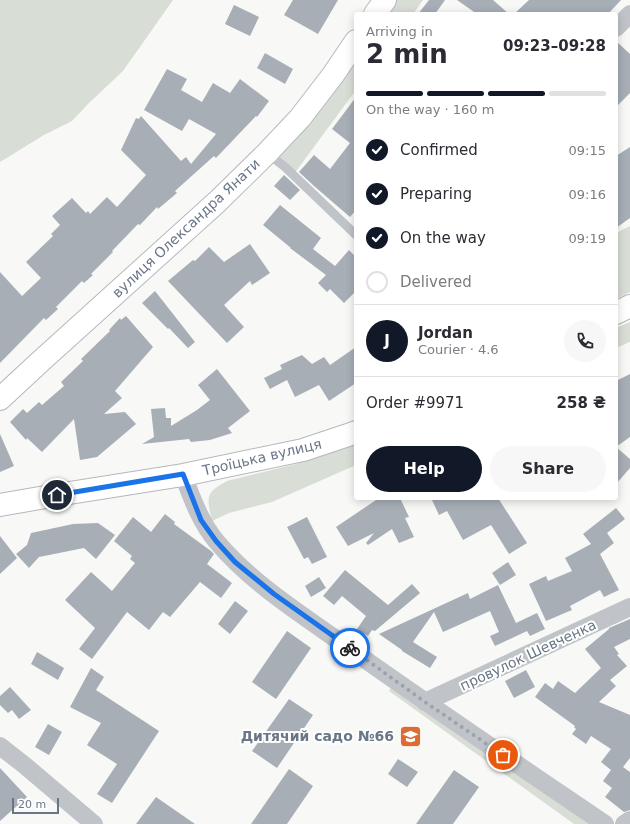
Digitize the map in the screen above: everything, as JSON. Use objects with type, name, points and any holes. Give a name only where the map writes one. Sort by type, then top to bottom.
[{"type":"street","points":[[376,12],[385,0]]},
{"type":"street","points":[[618,26],[630,14]]},
{"type":"street","name":"вулиця Олександра Янати","points":[[0,399],[217,202],[267,153],[300,118],[333,75],[354,44]]},
{"type":"street","points":[[618,312],[630,306]]},
{"type":"street","name":"Троїцька вулиця","points":[[0,505],[183,474],[303,450],[354,433]]},
{"type":"street","points":[[183,474],[201,520],[216,541],[235,562],[274,594],[425,702],[605,824]]},
{"type":"street","name":"провулок Шевченка","points":[[425,702],[630,607]]},
{"type":"street","points":[[0,746],[94,824]]},
{"type":"street","points":[[624,824],[630,820]]},
{"type":"lane","points":[[267,153],[285,167],[354,233]]},
{"type":"shaded area","points":[[0,0],[173,0],[123,71],[72,121],[44,135],[0,162]]},
{"type":"shaded area","points":[[395,0],[423,0],[414,12],[386,12]]},
{"type":"shaded area","points":[[354,59],[354,93],[294,174],[279,157],[280,153]]},
{"type":"shaded area","points":[[630,226],[630,292],[618,298],[618,232]]},
{"type":"shaded area","points":[[630,322],[630,342],[618,347],[618,327]]},
{"type":"shaded area","points":[[354,444],[354,466],[272,502],[229,513],[212,521],[208,501],[214,489],[227,481],[296,464]]},
{"type":"shaded area","points":[[392,686],[596,824],[574,824],[389,691]]},
{"type":"building","points":[[293,0],[338,0],[318,34],[284,15]]},
{"type":"building","points":[[429,0],[445,0],[436,12],[420,12]]},
{"type":"building","points":[[457,0],[493,0],[507,12],[474,12]]},
{"type":"building","points":[[529,0],[621,0],[610,12],[516,12]]},
{"type":"building","points":[[234,5],[259,17],[250,36],[225,24]]},
{"type":"building","points":[[618,43],[630,54],[630,93],[618,105]]},
{"type":"building","points":[[265,53],[293,69],[285,84],[257,68]]},
{"type":"building","points":[[167,69],[187,79],[181,90],[202,102],[213,83],[230,93],[240,79],[269,101],[257,117],[256,116],[216,158],[214,156],[175,191],[177,193],[158,209],[157,207],[140,225],[138,224],[91,274],[93,275],[84,283],[82,281],[56,307],[58,309],[46,320],[44,318],[0,363],[0,272],[22,296],[41,278],[26,262],[53,236],[51,234],[60,225],[52,216],[72,198],[86,213],[88,211],[90,214],[107,197],[117,207],[146,175],[121,150],[136,118],[139,119],[141,116],[181,161],[186,157],[191,164],[216,134],[189,119],[182,131],[144,110]]},
{"type":"building","points":[[354,100],[354,212],[350,217],[299,172],[314,155],[330,169],[350,143],[332,129]]},
{"type":"building","points":[[630,147],[630,218],[618,227],[618,155]]},
{"type":"building","points":[[284,175],[300,190],[290,200],[274,186]]},
{"type":"building","points":[[280,205],[321,238],[313,249],[335,266],[349,250],[354,255],[354,293],[344,303],[330,289],[327,292],[318,283],[326,275],[290,248],[263,225]]},
{"type":"building","points":[[250,244],[270,273],[252,285],[250,281],[224,305],[244,327],[227,343],[168,281],[193,260],[195,261],[209,247],[224,262]]},
{"type":"building","points":[[155,291],[195,342],[188,348],[142,303]]},
{"type":"building","points":[[126,316],[153,347],[115,391],[122,398],[104,414],[125,412],[136,424],[97,457],[80,460],[74,419],[42,452],[27,438],[26,440],[10,422],[23,409],[27,413],[39,402],[42,405],[64,386],[61,382],[83,361],[81,359],[110,331],[109,330],[120,318],[121,320]]},
{"type":"building","points":[[354,348],[354,384],[329,401],[319,385],[295,397],[287,380],[270,389],[264,378],[282,369],[280,365],[302,355],[312,364],[324,357],[330,365]]},
{"type":"building","points":[[217,369],[250,411],[228,428],[232,433],[210,440],[191,442],[189,439],[142,444],[154,437],[151,409],[165,408],[166,418],[171,418],[171,426],[210,400],[198,385]]},
{"type":"building","points":[[630,374],[630,437],[618,446],[618,380]]},
{"type":"building","points":[[0,434],[14,466],[0,472]]},
{"type":"building","points":[[618,449],[630,459],[630,468],[618,482]]},
{"type":"building","points":[[376,500],[401,500],[409,517],[405,518],[414,537],[399,543],[392,529],[368,545],[366,543],[374,533],[348,546],[336,527]]},
{"type":"building","points":[[432,500],[499,500],[527,543],[509,554],[491,525],[463,540],[447,511],[439,515]]},
{"type":"building","points":[[616,508],[625,519],[607,533],[614,543],[600,554],[619,590],[604,597],[600,590],[570,606],[572,610],[546,621],[529,584],[546,576],[548,581],[572,571],[565,558],[591,544],[583,534]]},
{"type":"building","points":[[165,514],[175,522],[174,524],[214,554],[207,564],[232,583],[221,598],[200,582],[170,617],[163,612],[149,630],[127,612],[92,659],[79,649],[95,628],[65,600],[91,572],[112,591],[135,563],[130,559],[132,556],[114,541],[133,517],[151,532]]},
{"type":"building","points":[[307,517],[327,557],[312,564],[308,557],[304,559],[287,527]]},
{"type":"building","points":[[98,523],[115,535],[96,559],[84,548],[39,557],[29,568],[16,554],[27,545],[31,533],[73,524]]},
{"type":"building","points":[[0,536],[17,558],[0,574]]},
{"type":"building","points":[[508,562],[516,575],[500,585],[492,573]]},
{"type":"building","points":[[345,570],[388,605],[412,584],[420,593],[375,631],[372,630],[368,636],[357,629],[366,616],[342,596],[334,605],[323,596]]},
{"type":"building","points":[[319,577],[326,588],[311,597],[305,586]]},
{"type":"building","points":[[498,585],[516,623],[537,613],[545,629],[530,636],[527,631],[495,646],[490,636],[499,632],[490,611],[443,632],[434,612],[413,642],[437,657],[430,668],[402,651],[379,634],[468,593],[470,599]]},
{"type":"building","points":[[235,601],[248,611],[230,634],[218,624]]},
{"type":"building","points":[[630,619],[630,639],[614,647],[619,654],[617,655],[627,666],[610,680],[616,686],[599,702],[630,715],[630,758],[623,767],[630,772],[630,810],[624,812],[605,797],[612,788],[603,781],[611,770],[601,762],[611,749],[591,736],[586,744],[572,734],[576,729],[574,727],[575,726],[535,697],[545,683],[553,689],[558,681],[575,693],[601,668],[585,649],[609,628]]},
{"type":"building","points":[[287,631],[311,648],[276,699],[252,682]]},
{"type":"building","points":[[37,652],[64,668],[58,680],[31,664]]},
{"type":"building","points":[[91,668],[104,677],[96,690],[159,731],[112,803],[97,794],[117,764],[87,745],[101,723],[70,707]]},
{"type":"building","points":[[526,670],[535,687],[514,698],[505,681]]},
{"type":"building","points":[[10,687],[31,710],[19,719],[12,710],[8,713],[0,705],[0,696]]},
{"type":"building","points":[[289,699],[313,715],[277,768],[252,751]]},
{"type":"building","points":[[48,724],[62,732],[49,755],[35,747]]},
{"type":"building","points":[[398,759],[418,772],[407,787],[388,774]]},
{"type":"building","points":[[0,768],[27,797],[0,821]]},
{"type":"building","points":[[289,769],[313,786],[287,824],[251,824]]},
{"type":"building","points":[[454,770],[479,787],[453,824],[416,824]]},
{"type":"building","points":[[156,797],[195,824],[136,824]]},
{"type":"way so far","points":[[350,648],[425,702],[503,755]]},
{"type":"place","name":"Дитячий садо №66","points":[[410,736]]},
{"type":"route","points":[[57,495],[183,474],[201,520],[216,541],[235,562],[274,594],[350,648]]}]
